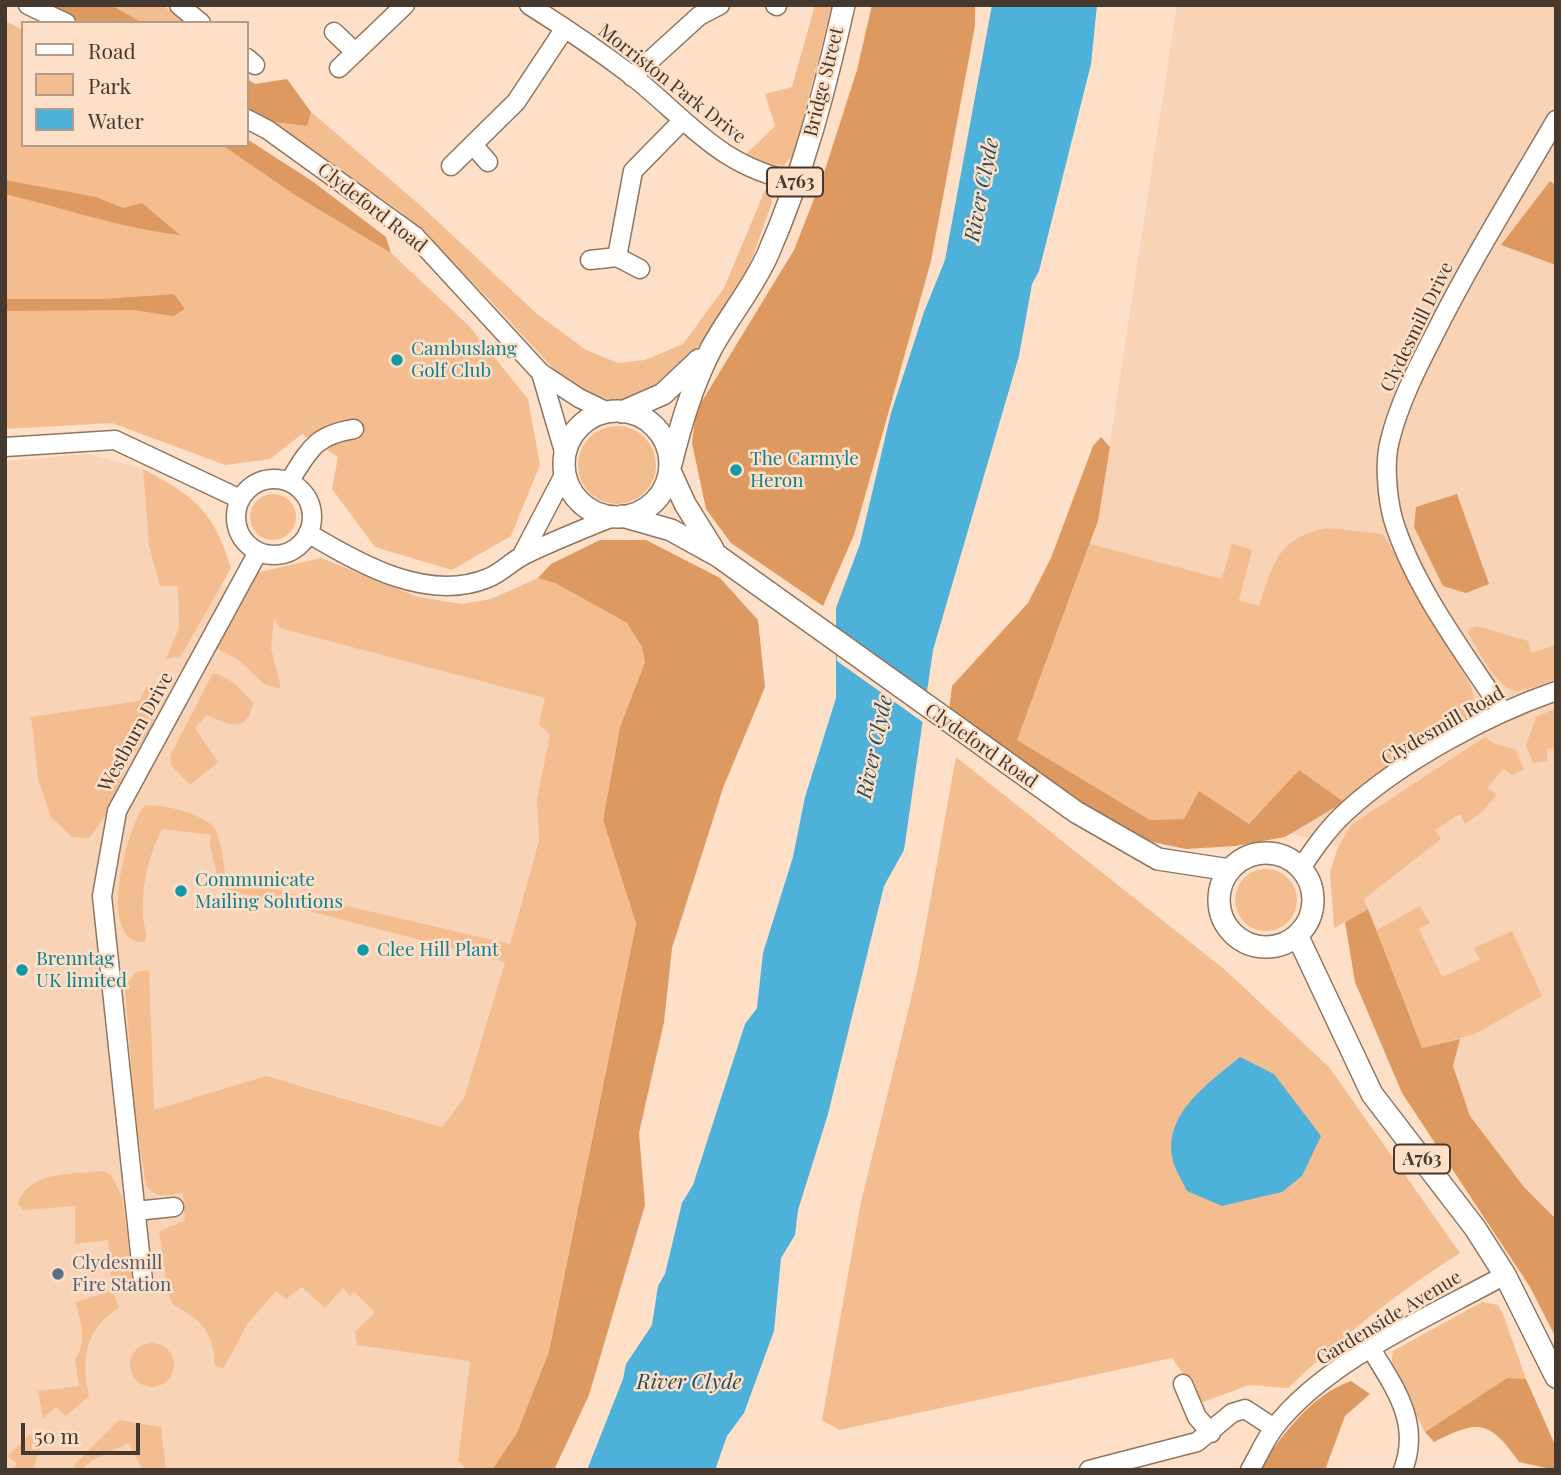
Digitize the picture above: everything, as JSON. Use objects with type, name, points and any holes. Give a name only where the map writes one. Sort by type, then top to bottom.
[{"type":"main road","name":"Bridge Street","points":[[670,468],[690,395],[713,346],[767,257],[817,118],[844,5]]},
{"type":"main road","name":"Bridge Street","points":[[615,412],[663,394],[713,346]]},
{"type":"main road","points":[[615,412],[647,420],[659,431],[668,447],[670,468],[660,496],[647,509],[617,517],[596,513],[581,503],[570,489],[565,464],[571,438],[582,425],[615,412]]},
{"type":"main road","name":"Clydeford Road","points":[[670,468],[685,504],[718,556]]},
{"type":"main road","name":"Clydeford Road","points":[[617,517],[671,530],[718,556],[1076,812],[1158,859],[1230,870]]},
{"type":"main road","points":[[1273,853],[1288,858],[1301,868],[1313,895],[1307,924],[1297,935],[1284,943],[1269,947],[1253,946],[1239,939],[1228,928],[1221,914],[1219,898],[1222,883],[1230,870],[1250,856],[1273,853]]},
{"type":"main road","name":"A763","points":[[1297,935],[1372,1094],[1475,1228],[1505,1275],[1556,1377]]},
{"type":"street","points":[[28,5],[62,21]]},
{"type":"street","points":[[179,5],[199,21]]},
{"type":"street","points":[[339,68],[405,5]]},
{"type":"street","name":"Morriston Park Drive","points":[[529,5],[632,76],[716,150],[754,171],[795,181]]},
{"type":"street","points":[[632,76],[699,16],[720,5]]},
{"type":"street","points":[[451,166],[516,102],[565,28]]},
{"type":"street","points":[[334,32],[355,52]]},
{"type":"street","name":"Clydeford Road","points":[[248,120],[268,130],[415,236],[541,373],[579,398],[615,412]]},
{"type":"street","name":"Clydesmill Drive","points":[[1503,712],[1450,630],[1413,565],[1393,519],[1388,489],[1389,442],[1410,383],[1446,309],[1556,120]]},
{"type":"street","points":[[617,257],[633,171],[682,121]]},
{"type":"street","points":[[472,145],[488,162]]},
{"type":"street","points":[[590,260],[617,257],[640,269]]},
{"type":"street","name":"Clydeford Road","points":[[541,373],[565,464]]},
{"type":"street","points":[[289,482],[303,459],[328,433],[354,429]]},
{"type":"street","points":[[5,447],[114,440],[240,499]]},
{"type":"street","points":[[521,557],[565,464]]},
{"type":"street","points":[[267,480],[289,482],[307,498],[311,521],[308,533],[292,550],[281,554],[258,552],[240,535],[236,523],[240,499],[247,490],[267,480]]},
{"type":"street","points":[[308,533],[403,581],[426,586],[460,585],[489,578],[521,557],[617,517]]},
{"type":"street","name":"Westburn Drive","points":[[143,1281],[102,896],[117,811],[258,552]]},
{"type":"street","name":"Clydesmill Road","points":[[1301,868],[1320,840],[1349,809],[1413,762],[1503,712],[1556,691]]},
{"type":"street","points":[[136,1211],[174,1207]]},
{"type":"street","name":"Gardenside Avenue","points":[[1250,1470],[1274,1428],[1315,1387],[1371,1349],[1505,1275]]},
{"type":"street","points":[[1371,1349],[1402,1398],[1411,1450],[1403,1470]]},
{"type":"street","points":[[1183,1384],[1197,1417],[1211,1433]]},
{"type":"street","points":[[1089,1470],[1197,1442],[1232,1413],[1245,1409],[1274,1428]]},
{"type":"shaded area","points":[[48,5],[111,5],[139,21],[77,21]]},
{"type":"shaded area","points":[[872,5],[975,5],[975,26],[931,261],[854,535],[823,606],[731,543],[706,509],[692,443],[696,411],[794,250],[823,176],[857,70]]},
{"type":"shaded area","points":[[1177,5],[1556,5],[1556,1219],[1524,1187],[1470,1116],[1453,1066],[1422,1048],[1340,846],[1253,825],[1152,821],[1016,739],[1098,521]]},
{"type":"shaded area","points":[[287,79],[311,112],[307,126],[272,122],[248,110],[248,80],[255,84]]},
{"type":"shaded area","points":[[248,140],[312,181],[386,237],[391,253],[295,195],[225,147],[248,147]]},
{"type":"shaded area","points":[[5,180],[96,197],[123,208],[142,203],[180,235],[114,223],[5,194]]},
{"type":"shaded area","points":[[1550,181],[1556,185],[1556,265],[1501,245]]},
{"type":"shaded area","points":[[174,294],[185,309],[173,316],[134,310],[5,311],[5,299],[105,299]]},
{"type":"shaded area","points":[[1101,437],[1110,447],[1098,521],[1017,740],[1150,820],[1184,819],[1199,791],[1249,824],[1299,770],[1344,802],[1285,837],[1235,846],[1186,849],[1138,839],[1091,815],[949,712],[952,686],[1028,603],[1051,558],[1093,446]]},
{"type":"shaded area","points":[[88,454],[143,469],[149,546],[160,586],[270,586],[576,703],[505,962],[464,1098],[443,1127],[298,1084],[151,1193],[161,1198],[183,1193],[525,1271],[474,1453],[462,1470],[5,1470],[5,461]]},
{"type":"shaded area","points":[[1457,494],[1489,584],[1466,593],[1443,586],[1414,527],[1416,507]]},
{"type":"shaded area","points":[[600,540],[646,540],[720,578],[758,620],[765,687],[723,788],[672,948],[664,1022],[639,1133],[645,1205],[589,1395],[554,1470],[492,1470],[517,1433],[549,1351],[636,924],[603,820],[620,727],[645,662],[642,647],[627,623],[555,583],[538,578],[551,564]]},
{"type":"shaded area","points":[[1368,909],[1422,1048],[1460,1039],[1453,1066],[1470,1116],[1524,1187],[1556,1219],[1556,1338],[1530,1287],[1402,1093],[1355,982],[1345,922]]},
{"type":"shaded area","points":[[1507,1378],[1526,1379],[1556,1447],[1556,1470],[1519,1462],[1499,1438],[1482,1428],[1472,1427],[1434,1442],[1425,1432]]},
{"type":"shaded area","points":[[1351,1381],[1370,1394],[1345,1416],[1325,1470],[1257,1470],[1298,1418],[1322,1396]]},
{"type":"green space","points":[[111,5],[162,5],[185,21],[139,21]]},
{"type":"green space","points":[[815,5],[832,5],[794,155],[783,166],[742,158],[775,126],[765,94],[792,87]]},
{"type":"green space","name":"Cambuslang Golf Club","points":[[5,21],[21,29],[21,147],[244,147],[375,238],[469,326],[528,399],[540,465],[511,536],[452,570],[375,547],[332,489],[338,457],[302,434],[270,459],[225,465],[112,423],[5,429]]},
{"type":"green space","points":[[311,112],[420,205],[536,313],[586,350],[618,363],[645,360],[683,344],[724,288],[765,190],[770,192],[772,202],[747,273],[704,339],[671,379],[621,403],[591,394],[565,381],[487,297],[401,212],[272,122],[306,126]]},
{"type":"green space","points":[[617,426],[632,429],[644,438],[653,450],[656,465],[653,480],[644,492],[632,501],[617,504],[602,501],[590,492],[581,480],[578,465],[581,450],[590,438],[602,429]]},
{"type":"green space","points":[[143,469],[176,488],[200,507],[217,532],[231,568],[181,656],[166,659],[179,628],[178,586],[160,586],[149,546]]},
{"type":"green space","points":[[273,494],[290,500],[296,517],[290,534],[273,540],[256,534],[250,517],[256,500]]},
{"type":"green space","points":[[1329,528],[1383,534],[1470,684],[1473,705],[1463,725],[1344,802],[1299,770],[1249,824],[1199,792],[1184,819],[1150,820],[1017,740],[1090,544],[1222,579],[1232,543],[1252,550],[1239,600],[1259,606],[1274,565],[1288,545],[1312,532]]},
{"type":"green space","points":[[321,558],[418,597],[462,604],[491,599],[538,578],[555,583],[627,623],[642,647],[645,662],[620,727],[603,820],[636,924],[549,1351],[517,1433],[492,1470],[467,1470],[458,1461],[470,1361],[357,1345],[355,1332],[375,1313],[355,1292],[350,1296],[343,1288],[325,1308],[302,1287],[286,1299],[276,1291],[248,1323],[223,1369],[215,1365],[209,1335],[192,1316],[173,1305],[167,1289],[159,1231],[185,1221],[183,1193],[158,1195],[146,1185],[135,1116],[125,986],[136,972],[149,970],[154,1110],[266,1076],[442,1127],[464,1098],[505,962],[221,888],[210,847],[211,835],[162,829],[145,882],[143,910],[147,936],[144,942],[129,937],[121,925],[118,906],[123,860],[137,819],[144,806],[151,805],[182,811],[210,824],[219,840],[226,878],[510,944],[539,840],[537,799],[550,735],[539,724],[545,698],[280,628],[274,618],[271,648],[281,689],[264,684],[239,660],[208,644],[246,575]]},
{"type":"green space","points":[[1477,626],[1528,641],[1531,653],[1556,645],[1556,679],[1532,688],[1518,691],[1510,689],[1489,668],[1468,633],[1469,629]]},
{"type":"green space","points":[[213,673],[235,684],[253,703],[246,720],[241,723],[229,724],[207,715],[195,728],[218,762],[190,785],[171,765],[170,756]]},
{"type":"green space","points":[[147,686],[158,698],[152,726],[128,763],[107,814],[89,838],[72,837],[51,817],[38,779],[31,717],[139,701]]},
{"type":"green space","points":[[1556,708],[1556,748],[1547,749],[1547,761],[1533,763],[1526,745],[1536,717]]},
{"type":"green space","points":[[1485,737],[1495,744],[1515,749],[1524,769],[1512,775],[1503,769],[1487,788],[1497,794],[1483,811],[1465,824],[1460,814],[1435,830],[1441,839],[1364,899],[1368,909],[1334,928],[1330,872],[1337,850],[1351,825]]},
{"type":"green space","points":[[956,757],[1224,969],[1329,1067],[1460,1253],[1371,1316],[1288,1388],[1249,1385],[1203,1402],[1172,1358],[839,1430],[822,1420],[861,1202],[917,974]]},
{"type":"green space","points":[[1260,869],[1272,869],[1288,878],[1295,888],[1295,912],[1288,922],[1272,931],[1260,931],[1249,926],[1240,917],[1235,906],[1235,894],[1240,883],[1249,874]]},
{"type":"green space","points":[[1420,906],[1430,923],[1419,929],[1442,977],[1480,960],[1474,948],[1512,931],[1542,996],[1475,1034],[1422,1048],[1375,931]]},
{"type":"green space","points":[[102,1171],[111,1175],[122,1196],[133,1285],[113,1291],[119,1308],[99,1325],[92,1335],[86,1358],[89,1396],[66,1416],[56,1407],[43,1418],[38,1391],[79,1386],[75,1359],[81,1346],[82,1332],[76,1302],[112,1291],[108,1240],[75,1244],[75,1206],[22,1210],[18,1204],[23,1193],[41,1180],[65,1174]]},
{"type":"green space","points":[[1482,1302],[1498,1305],[1526,1379],[1507,1378],[1425,1432],[1391,1368],[1393,1351]]},
{"type":"green space","points":[[152,1343],[168,1349],[174,1365],[168,1381],[152,1387],[136,1381],[130,1365],[136,1349]]},
{"type":"green space","points":[[119,1420],[161,1427],[166,1470],[143,1470],[128,1443],[91,1461],[81,1470],[74,1470],[73,1466]]},
{"type":"green space","points":[[30,1434],[40,1451],[32,1470],[12,1470],[17,1464],[8,1456]]},
{"type":"water","name":"River Clyde","points":[[992,5],[1097,5],[1091,64],[1039,271],[1032,284],[1019,356],[933,650],[904,850],[884,886],[828,1114],[798,1210],[795,1235],[781,1258],[774,1331],[744,1413],[727,1436],[715,1470],[587,1470],[623,1379],[626,1364],[652,1325],[658,1286],[665,1274],[682,1203],[693,1185],[745,1024],[757,1008],[763,953],[793,857],[805,797],[836,698],[836,608],[860,544],[891,413],[924,312],[945,260]]},
{"type":"water","points":[[1240,1057],[1274,1074],[1321,1136],[1302,1176],[1282,1192],[1222,1206],[1187,1191],[1173,1160],[1172,1140],[1175,1125],[1192,1099]]},
{"type":"pier","points":[[837,628],[927,695],[924,723],[837,661]]},
{"type":"place","name":"Cambuslang Golf Club","points":[[397,360]]},
{"type":"place","name":"The Carmyle Heron","points":[[736,470]]},
{"type":"place","name":"Communicate Mailing Solutions","points":[[181,891]]},
{"type":"place","name":"Clee Hill Plant","points":[[363,950]]},
{"type":"place","name":"Brenntag UK limited","points":[[22,970]]},
{"type":"place","name":"Clydesmill Fire Station","points":[[58,1274]]}]
